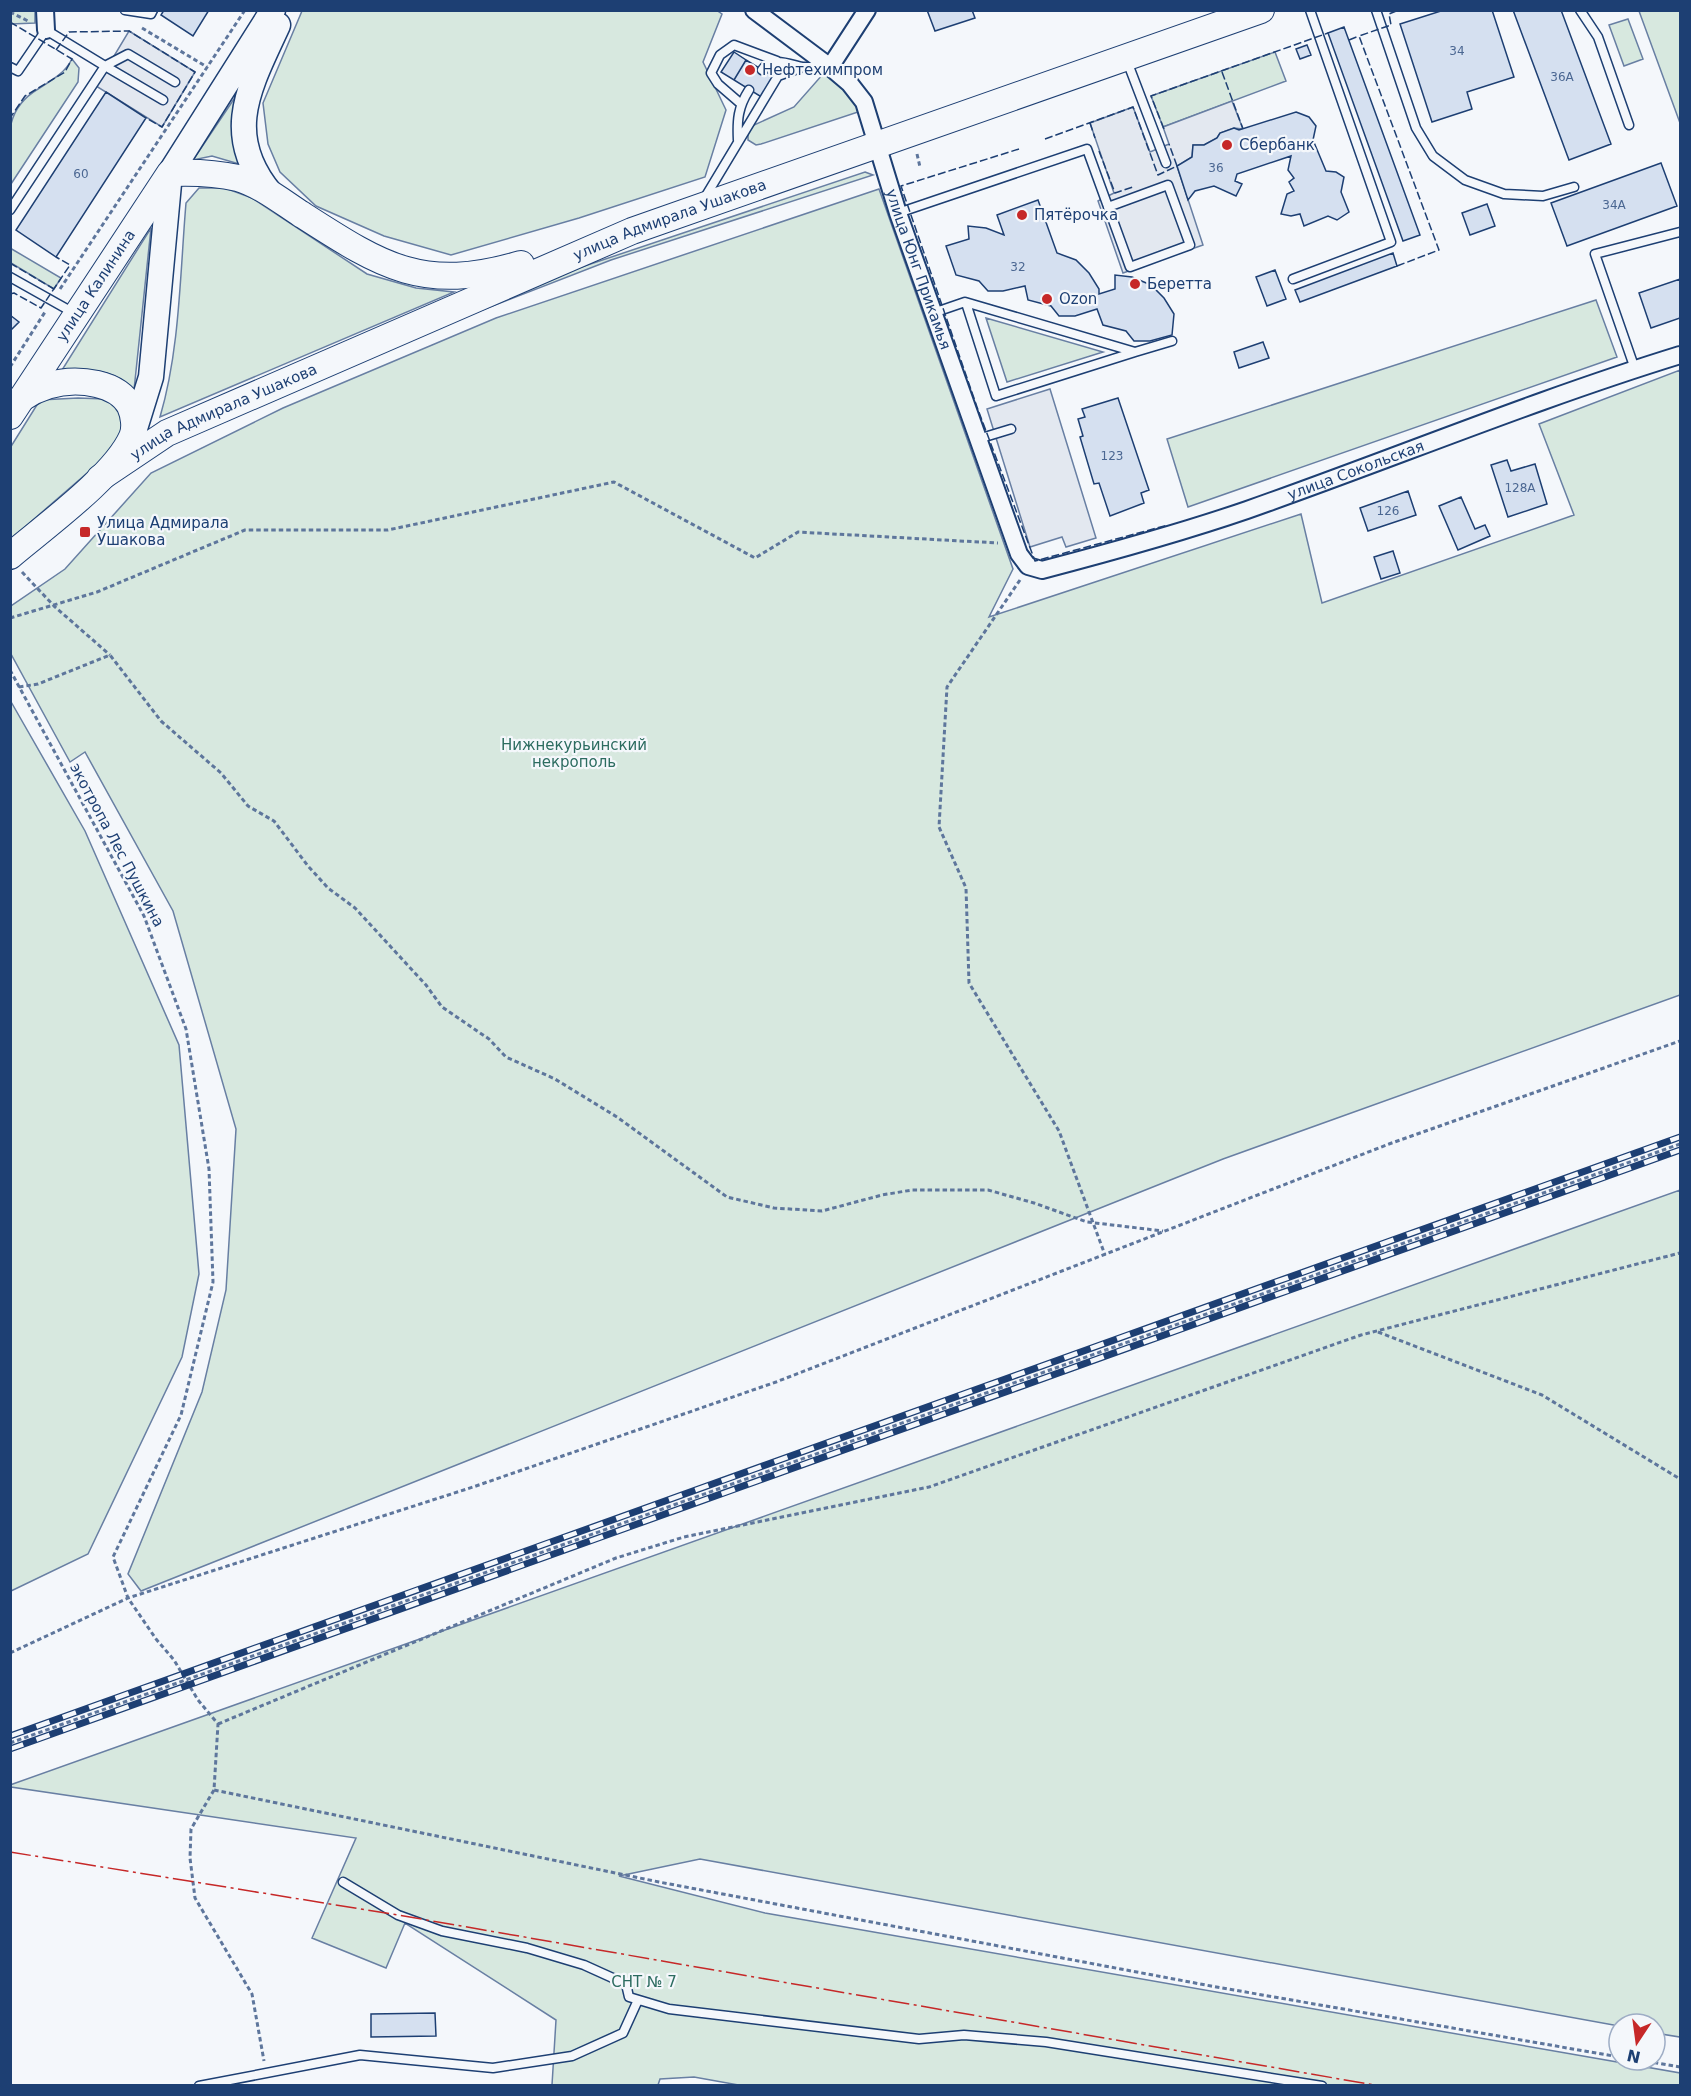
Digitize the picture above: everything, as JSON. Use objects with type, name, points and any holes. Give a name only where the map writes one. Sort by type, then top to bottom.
[{"type":"main road","name":"улица Калинина","points":[[16,407],[170,173],[273,10]]},
{"type":"main road","points":[[271,194],[253,170],[247,154],[243,116],[252,83],[284,10]]},
{"type":"main road","name":"улица Адмирала Ушакова","points":[[100,477],[167,432],[632,231],[1261,10]]},
{"type":"main road","name":"улица Калинина","points":[[16,563],[100,477],[126,448],[133,435],[151,377],[170,173]]},
{"type":"main road","points":[[170,173],[205,174],[238,179],[271,194],[362,253],[390,266],[420,274],[453,277],[485,274],[632,231]]},
{"type":"main road","name":"улица Калинина","points":[[16,407],[51,384],[70,381],[106,386],[120,393],[128,402],[134,419],[133,435]]},
{"type":"street","points":[[45,10],[45,30]]},
{"type":"street","name":"улица Юнг Прикамья","points":[[754,10],[830,67],[850,84],[864,102],[898,213],[933,313],[1015,544],[1021,559],[1028,566]]},
{"type":"street","points":[[830,67],[867,10]]},
{"type":"street","name":"улица Сокольская","points":[[1028,566],[1042,570],[1143,543],[1247,510],[1635,369],[1680,355]]},
{"type":"lane","points":[[125,10],[151,14],[153,10]]},
{"type":"lane","points":[[1293,279],[1391,242],[1310,10]]},
{"type":"lane","points":[[1376,10],[1416,128],[1433,156],[1465,180],[1504,194],[1544,196],[1574,187]]},
{"type":"lane","points":[[1580,10],[1598,37],[1629,125]]},
{"type":"lane","points":[[10,67],[18,72],[45,30],[163,100]]},
{"type":"lane","points":[[740,103],[718,84],[711,73],[720,55],[734,45],[777,61],[802,67],[830,67]]},
{"type":"lane","points":[[10,210],[105,66],[128,54],[175,82]]},
{"type":"lane","points":[[1126,58],[1166,163]]},
{"type":"lane","points":[[762,70],[765,65],[777,61]]},
{"type":"lane","points":[[701,205],[778,76],[802,67]]},
{"type":"lane","points":[[738,141],[737,118],[740,103],[749,90]]},
{"type":"lane","points":[[898,213],[1087,149],[1108,207],[1130,267],[1190,245],[1168,185],[1108,207]]},
{"type":"lane","points":[[1635,369],[1594,254],[1680,232]]},
{"type":"lane","points":[[10,277],[76,315]]},
{"type":"lane","points":[[933,313],[966,303],[1135,352]]},
{"type":"lane","points":[[966,303],[996,396],[1172,341]]},
{"type":"lane","points":[[978,439],[1011,429]]},
{"type":"lane","points":[[343,1882],[398,1915],[442,1931],[527,1948],[584,1965],[626,1984],[629,1997],[669,2009],[919,2039],[964,2035],[1046,2042],[1322,2085]]},
{"type":"lane","points":[[199,2085],[360,2055],[493,2068],[572,2056],[623,2033],[638,2000]]},
{"type":"lane","points":[[248,2076],[252,2085]]},
{"type":"path","points":[[10,366],[245,10]]},
{"type":"path","points":[[142,28],[208,68]]},
{"type":"path","points":[[915,148],[920,167]]},
{"type":"path","points":[[10,618],[96,592],[245,530],[388,530],[614,482],[755,558],[798,532],[1015,544]]},
{"type":"path","points":[[16,563],[54,606],[110,655],[161,721],[221,773],[248,806],[274,821],[315,874],[328,888],[355,908],[426,985],[442,1007],[489,1040],[506,1057],[555,1079],[617,1117],[727,1197],[774,1208],[822,1211],[882,1195],[912,1190],[988,1190],[1093,1223],[1164,1232]]},
{"type":"path","points":[[1028,566],[1007,603],[947,687],[939,827],[966,888],[969,983],[1059,1131],[1105,1255]]},
{"type":"path","points":[[19,687],[38,684],[110,655]]},
{"type":"path","name":"экотропа Лес Пушкина","points":[[10,670],[144,916],[186,1029],[209,1168],[213,1282],[183,1404],[113,1557],[128,1598]]},
{"type":"path","points":[[10,1653],[128,1598],[473,1487],[776,1382],[1389,1144],[1680,1041]]},
{"type":"path","points":[[10,1743],[1680,1144]]},
{"type":"path","points":[[218,1724],[616,1558],[684,1537],[929,1486],[1361,1335],[1680,1253]]},
{"type":"path","points":[[1378,1332],[1542,1395],[1680,1479]]},
{"type":"path","points":[[128,1598],[206,1711],[218,1724],[214,1790],[191,1829],[190,1858],[195,1898],[252,1994],[264,2064],[248,2076]]},
{"type":"path","points":[[214,1790],[671,1885],[1211,1986],[1607,2054]]},
{"type":"green space","points":[[716,10],[722,14],[703,62],[726,110],[705,177],[579,218],[451,255],[384,236],[316,206],[280,172],[268,144],[263,103],[302,11]]},
{"type":"green space","points":[[10,11],[35,11],[35,23],[11,24]]},
{"type":"green space","points":[[1639,11],[1680,11],[1680,123]]},
{"type":"green space","points":[[1628,19],[1643,59],[1624,66],[1609,25]]},
{"type":"green space","points":[[1275,52],[1286,81],[1163,127],[1151,96]]},
{"type":"green space","points":[[72,59],[79,68],[78,82],[11,184],[9,143],[12,119],[26,98],[53,80]]},
{"type":"green space","points":[[823,74],[845,89],[858,112],[761,144],[756,145],[748,140],[748,132],[754,125],[794,107]]},
{"type":"green space","points":[[236,96],[233,116],[234,132],[246,166],[212,156],[193,160]]},
{"type":"green space","points":[[865,172],[873,175],[611,260],[392,345],[516,289]]},
{"type":"green space","points":[[199,188],[225,188],[252,198],[367,274],[416,288],[454,292],[160,417],[172,365],[186,203]]},
{"type":"green space","name":"Нижнекурьинский некрополь","points":[[879,189],[1013,569],[989,617],[1301,514],[1322,603],[1574,515],[1539,424],[1680,370],[1680,995],[1223,1159],[141,1591],[128,1574],[202,1392],[226,1290],[236,1129],[173,911],[85,752],[70,762],[11,654],[11,606],[65,569],[151,473],[283,408],[496,318]]},
{"type":"green space","points":[[151,228],[134,390],[118,377],[109,374],[62,370]]},
{"type":"green space","points":[[10,248],[61,278],[54,289],[11,263]]},
{"type":"green space","points":[[1596,300],[1617,357],[1188,507],[1167,439]]},
{"type":"green space","points":[[986,318],[1103,352],[1007,382]]},
{"type":"green space","points":[[105,399],[124,408],[121,436],[101,461],[11,539],[10,448],[40,400]]},
{"type":"green space","points":[[10,700],[85,831],[179,1045],[199,1274],[182,1357],[88,1554],[11,1591]]},
{"type":"green space","name":"СНТ № 7","points":[[1680,1190],[1680,2037],[1667,2035],[1667,2012],[1607,2012],[1607,2024],[700,1859],[619,1876],[765,1913],[1607,2060],[1607,2072],[1667,2071],[1680,2073],[1680,2085],[744,2086],[694,2077],[660,2079],[658,2085],[552,2085],[556,2020],[405,1923],[386,1968],[312,1938],[356,1838],[11,1787],[10,1785]]},
{"type":"shaded area","points":[[129,31],[195,72],[162,127],[96,86]]},
{"type":"shaded area","points":[[1232,101],[1243,129],[1234,128],[1220,133],[1217,138],[1204,145],[1193,145],[1192,157],[1177,166],[1203,245],[1123,273],[1098,201],[1114,193],[1090,123],[1133,107],[1150,152],[1169,144],[1163,127]]},
{"type":"shaded area","points":[[1050,389],[1096,538],[1066,547],[1062,537],[1030,547],[987,409]]},
{"type":"building","points":[[164,10],[209,10],[193,36],[161,15]]},
{"type":"building","points":[[927,10],[972,10],[975,18],[935,31]]},
{"type":"building","points":[[1444,10],[1492,10],[1514,77],[1467,92],[1472,109],[1432,122],[1400,24]]},
{"type":"building","points":[[1513,10],[1561,10],[1611,144],[1569,160]]},
{"type":"building","points":[[1344,27],[1420,235],[1403,241],[1328,33]]},
{"type":"building","points":[[1307,45],[1311,55],[1300,59],[1296,49]]},
{"type":"building","points":[[734,52],[746,60],[734,80],[721,72]]},
{"type":"building","points":[[746,60],[776,78],[763,98],[734,80]]},
{"type":"building","points":[[106,92],[146,118],[56,257],[16,230]]},
{"type":"building","points":[[1296,112],[1309,117],[1316,126],[1313,140],[1326,171],[1336,172],[1344,177],[1341,192],[1349,212],[1337,220],[1328,216],[1304,226],[1300,214],[1291,216],[1281,214],[1287,194],[1294,191],[1289,182],[1294,178],[1288,170],[1291,156],[1237,174],[1235,181],[1242,184],[1236,196],[1214,186],[1195,191],[1188,200],[1177,166],[1192,157],[1193,145],[1204,145],[1217,138],[1220,133],[1234,128],[1239,130]]},
{"type":"building","points":[[1661,163],[1677,206],[1567,246],[1551,203]]},
{"type":"building","points":[[1038,200],[1057,253],[1076,260],[1089,273],[1099,289],[1099,294],[1115,289],[1115,275],[1132,277],[1151,285],[1164,298],[1174,314],[1172,335],[1150,341],[1134,341],[1126,331],[1103,325],[1097,309],[1075,316],[1059,316],[1051,306],[1028,300],[1025,286],[1003,291],[988,291],[979,281],[956,275],[946,246],[969,239],[968,226],[986,228],[1004,235],[997,215]]},
{"type":"building","points":[[1487,204],[1495,226],[1470,235],[1462,213]]},
{"type":"building","points":[[1393,253],[1397,266],[1300,302],[1295,290]]},
{"type":"building","points":[[1275,270],[1286,299],[1267,306],[1256,277]]},
{"type":"building","points":[[1680,279],[1680,318],[1651,328],[1639,293]]},
{"type":"building","points":[[10,315],[19,322],[10,331]]},
{"type":"building","points":[[1263,342],[1269,358],[1239,368],[1234,352]]},
{"type":"building","points":[[1118,398],[1149,490],[1141,493],[1144,503],[1110,516],[1099,483],[1094,484],[1080,437],[1083,436],[1078,419],[1085,417],[1082,409]]},
{"type":"building","points":[[1507,460],[1511,471],[1535,464],[1547,504],[1508,517],[1491,465]]},
{"type":"building","points":[[1408,491],[1416,515],[1368,531],[1360,508]]},
{"type":"building","points":[[1461,497],[1475,529],[1485,525],[1490,536],[1458,550],[1439,506]]},
{"type":"building","points":[[1393,551],[1400,573],[1381,579],[1374,557]]},
{"type":"building","points":[[435,2013],[436,2036],[371,2037],[371,2014]]},
{"type":"railway","points":[[10,1736],[1680,1137]]},
{"type":"railway","points":[[10,1749],[1680,1150]]},
{"type":"fence","points":[[1397,266],[1439,250],[1359,36],[1391,25],[1389,14],[1399,10]]},
{"type":"fence","points":[[10,22],[72,59],[65,72],[25,96],[10,118]]},
{"type":"fence","points":[[56,50],[69,32],[129,31],[195,72],[162,127],[146,118]]},
{"type":"fence","points":[[1164,129],[1151,96],[1328,33]]},
{"type":"fence","points":[[1349,40],[1359,36]]},
{"type":"fence","points":[[1222,72],[1243,129]]},
{"type":"fence","points":[[1045,139],[1133,107],[1158,175],[1177,166],[1169,144]]},
{"type":"fence","points":[[1090,123],[1095,138]]},
{"type":"fence","points":[[1019,149],[901,186],[977,407],[1035,561],[1168,525]]},
{"type":"fence","points":[[1099,151],[1115,193],[1133,187]]},
{"type":"fence","points":[[10,294],[14,293],[41,308],[70,265],[56,257]]},
{"type":"fence","points":[[10,263],[54,289]]},
{"type":"power","points":[[10,1852],[398,1915],[1380,2086]]},
{"type":"place","name":"Нефтехимпром","points":[[750,70]]},
{"type":"place","name":"Сбербанк","points":[[1227,145]]},
{"type":"place","name":"Пятёрочка","points":[[1022,215]]},
{"type":"place","name":"Беретта","points":[[1135,284]]},
{"type":"place","name":"Ozon","points":[[1047,299]]},
{"type":"place","name":"Улица Адмирала Ушакова","points":[[85,532]]}]
